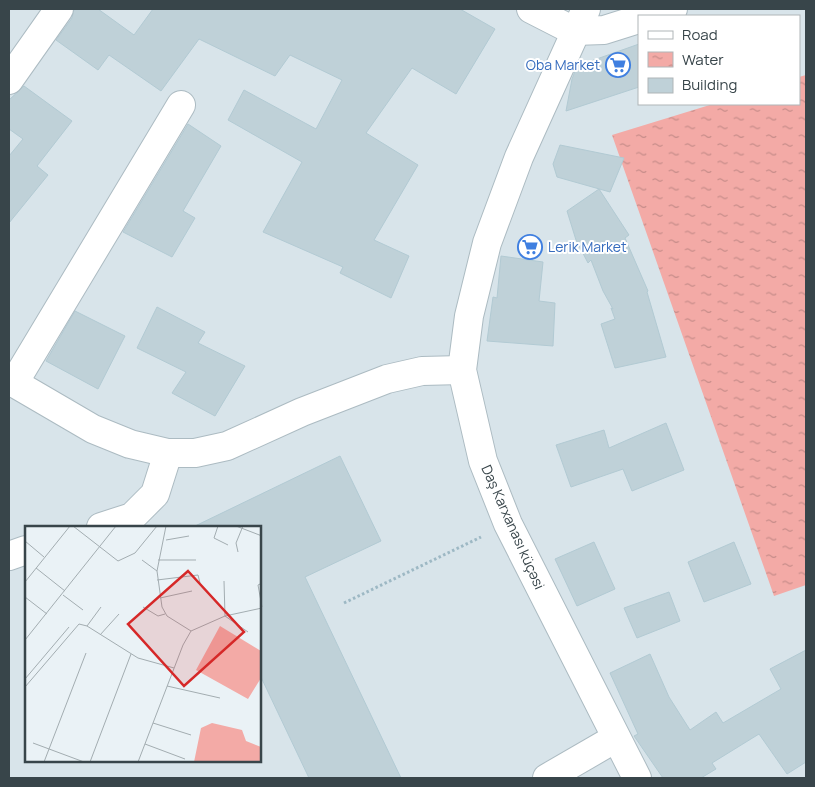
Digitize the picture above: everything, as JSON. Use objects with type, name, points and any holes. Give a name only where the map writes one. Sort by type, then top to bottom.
[{"type":"street","points":[[9,80],[60,9]]},
{"type":"street","points":[[531,9],[580,20],[604,30],[638,19]]},
{"type":"street","points":[[652,15],[673,9]]},
{"type":"street","name":"Daş Karxanası küçəsi","points":[[580,20],[519,156],[487,243],[468,316],[462,370],[483,461],[508,524],[636,778]]},
{"type":"street","points":[[181,105],[11,381],[93,429],[130,444],[168,454],[195,453],[227,446],[302,412],[387,379],[422,371],[462,370]]},
{"type":"street","points":[[104,526],[132,517],[156,494],[168,454]]},
{"type":"street","points":[[9,556],[25,550]]},
{"type":"street","points":[[548,778],[616,738]]},
{"type":"path","points":[[344,603],[508,524]]},
{"type":"shaded area","points":[[9,9],[806,9],[806,778],[9,778]]},
{"type":"water","points":[[806,75],[806,585],[774,596],[612,135],[710,105],[800,105],[800,77]]},
{"type":"building","points":[[74,9],[98,9],[134,35],[153,9],[460,9],[495,29],[456,94],[412,68],[366,133],[418,165],[374,240],[409,256],[391,298],[340,273],[343,267],[263,232],[302,162],[228,120],[244,90],[316,129],[342,80],[290,55],[275,76],[199,39],[161,91],[109,55],[98,70],[56,40],[72,18]]},
{"type":"building","points":[[638,44],[638,87],[566,111],[572,79],[577,66]]},
{"type":"building","points":[[24,86],[72,121],[37,166],[48,175],[9,223],[9,156],[23,139],[9,129],[9,100]]},
{"type":"building","points":[[188,124],[221,146],[183,211],[195,218],[172,257],[123,232]]},
{"type":"building","points":[[560,145],[624,158],[610,192],[557,177],[553,164]]},
{"type":"building","points":[[599,189],[629,235],[625,238],[648,291],[666,357],[615,368],[601,324],[615,319],[611,308],[613,309],[603,291],[591,260],[588,263],[576,240],[567,211]]},
{"type":"building","points":[[501,256],[543,262],[539,301],[555,303],[553,346],[487,341],[493,297],[497,298]]},
{"type":"building","points":[[157,307],[205,332],[198,343],[245,366],[215,416],[172,393],[186,372],[137,348]]},
{"type":"building","points":[[75,311],[125,336],[98,389],[46,361]]},
{"type":"building","points":[[666,423],[684,470],[632,491],[623,469],[571,487],[556,445],[604,430],[609,448]]},
{"type":"building","points":[[340,456],[381,541],[305,577],[401,778],[309,778],[261,677],[261,526],[195,526]]},
{"type":"building","points":[[594,542],[615,589],[577,606],[555,559]]},
{"type":"building","points":[[734,542],[751,584],[704,602],[688,562]]},
{"type":"building","points":[[669,592],[680,621],[637,638],[624,608]]},
{"type":"building","points":[[806,650],[806,762],[787,774],[759,734],[712,763],[716,769],[701,778],[663,778],[634,736],[638,734],[610,673],[650,654],[669,697],[690,730],[716,712],[723,723],[781,689],[770,669]]},
{"type":"place","name":"Oba Market","points":[[618,65]]},
{"type":"place","name":"Lerik Market","points":[[530,247]]}]
